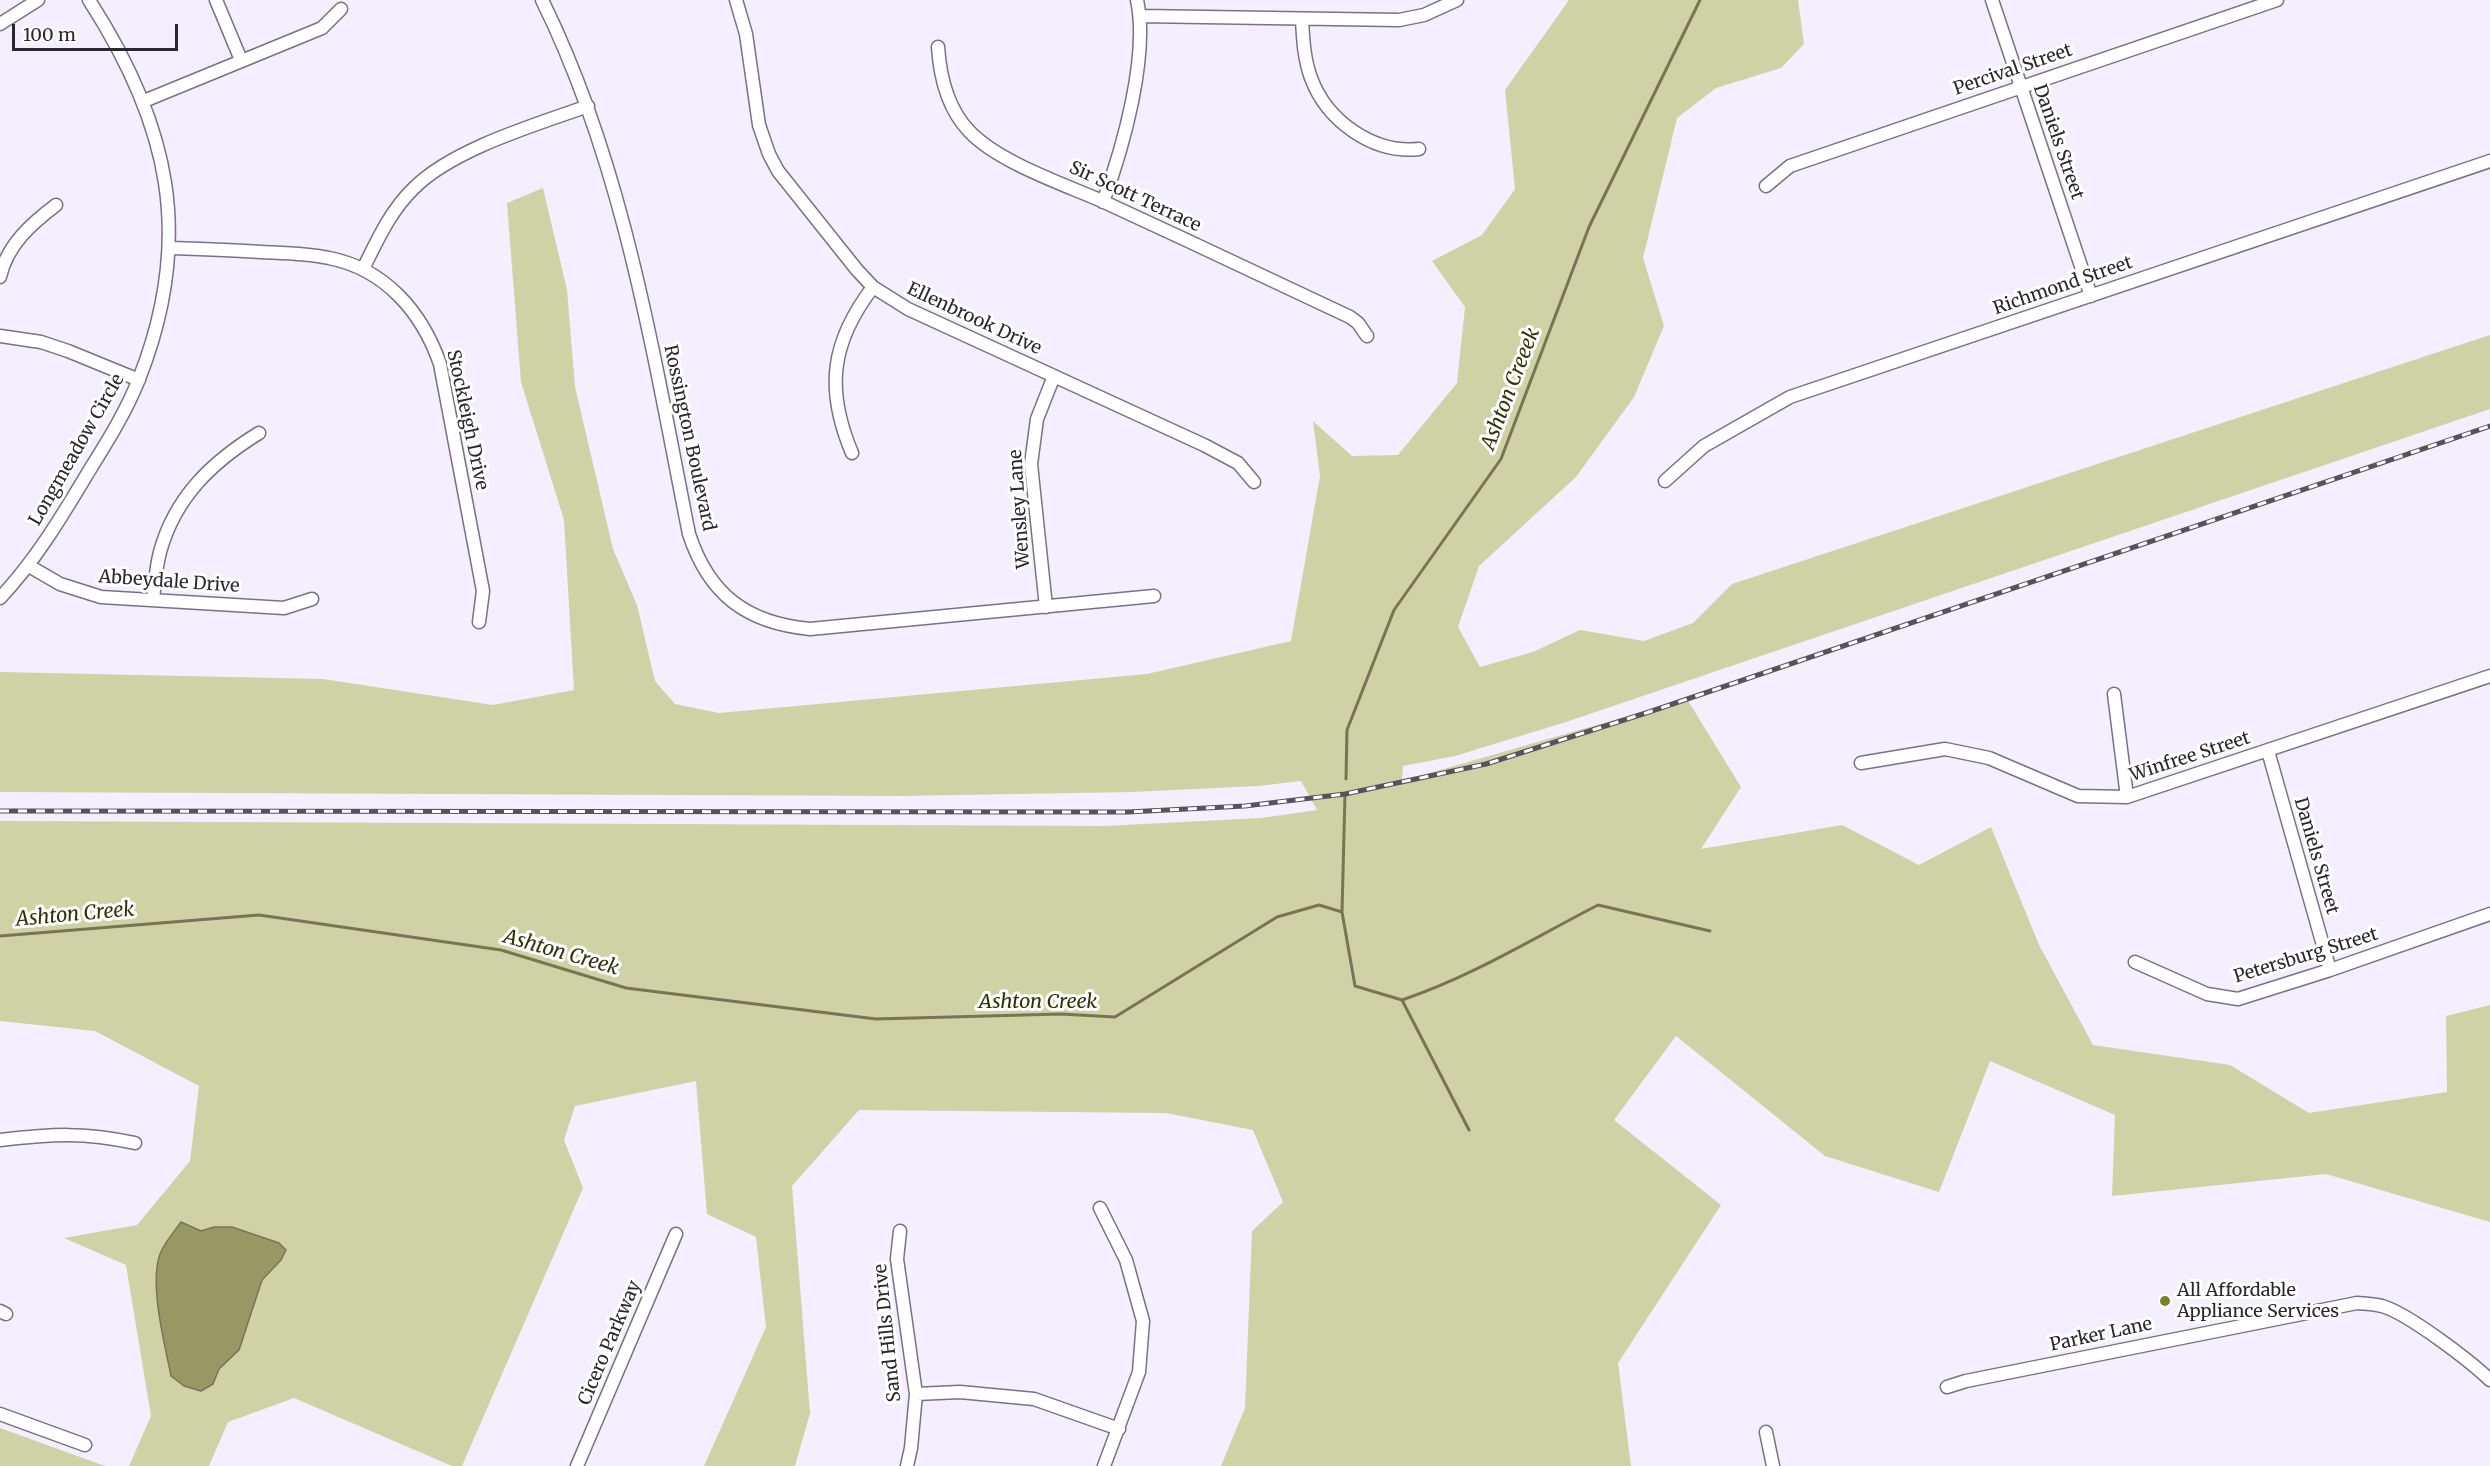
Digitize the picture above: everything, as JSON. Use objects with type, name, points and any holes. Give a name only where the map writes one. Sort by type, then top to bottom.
[{"type":"street","points":[[0,24],[38,0]]},
{"type":"street","name":"Longmeadow Circle","points":[[0,598],[29,566],[103,449],[139,380],[160,310],[169,248],[165,177],[144,101],[111,35],[88,0]]},
{"type":"street","points":[[216,0],[241,60]]},
{"type":"street","name":"Rossington Boulevard","points":[[542,0],[576,73],[617,202],[633,261],[689,534],[704,568],[729,600],[757,618],[774,624],[810,629],[1154,596]]},
{"type":"street","name":"Ellenbrook Drive","points":[[736,0],[747,34],[759,125],[769,154],[788,186],[873,287],[908,309],[1238,463],[1254,482]]},
{"type":"street","points":[[1103,202],[1120,151],[1137,67],[1140,16],[1137,0]]},
{"type":"street","points":[[1140,16],[1407,19],[1424,15],[1456,0]]},
{"type":"street","name":"Daniels Street","points":[[1992,0],[2091,296]]},
{"type":"street","name":"Percival Street","points":[[1766,186],[1790,166],[2277,0]]},
{"type":"street","points":[[144,101],[322,28],[341,9]]},
{"type":"street","points":[[1302,19],[1303,44],[1311,77],[1328,108],[1353,131],[1370,140],[1392,149],[1419,149]]},
{"type":"street","name":"Sir Scott Terrace","points":[[938,47],[943,84],[954,110],[969,131],[980,141],[1005,157],[1350,316],[1367,336]]},
{"type":"street","points":[[363,269],[387,222],[398,206],[430,173],[464,153],[588,106]]},
{"type":"street","name":"Richmond Street","points":[[1665,481],[1704,446],[1790,397],[2490,161]]},
{"type":"street","points":[[0,277],[17,240],[31,224],[56,205]]},
{"type":"street","name":"Stockleigh Drive","points":[[169,248],[306,254],[338,260],[363,269],[394,290],[408,305],[421,321],[436,353],[483,591],[479,622]]},
{"type":"street","points":[[852,453],[837,409],[836,366],[840,345],[848,326],[873,287]]},
{"type":"street","points":[[0,336],[41,342],[139,380]]},
{"type":"street","name":"Wensley Lane","points":[[1046,607],[1031,464],[1037,419],[1053,376]]},
{"type":"street","points":[[153,598],[160,553],[179,506],[209,469],[233,449],[259,434]]},
{"type":"street","name":"Abbeydale Drive","points":[[29,566],[60,584],[101,597],[153,598],[284,608],[312,599]]},
{"type":"street","name":"Winfree Street","points":[[1861,763],[1946,749],[1989,758],[2078,796],[2127,796],[2490,676]]},
{"type":"street","points":[[2114,694],[2127,796]]},
{"type":"street","name":"Daniels Street","points":[[2268,751],[2330,970]]},
{"type":"street","name":"Petersburg Street","points":[[2135,962],[2206,994],[2238,999],[2330,970],[2490,914]]},
{"type":"street","points":[[0,1140],[75,1134],[135,1143]]},
{"type":"street","points":[[1100,1208],[1126,1260],[1143,1321],[1139,1372],[1104,1466]]},
{"type":"street","name":"Sand Hills Drive","points":[[900,1231],[897,1259],[916,1394],[907,1466]]},
{"type":"street","name":"Cicero Parkway","points":[[577,1466],[676,1234]]},
{"type":"street","name":"Parker Lane","points":[[1947,1387],[1966,1381],[2357,1303],[2379,1305],[2399,1313],[2458,1354],[2490,1380]]},
{"type":"street","points":[[916,1394],[960,1392],[1034,1399],[1119,1430]]},
{"type":"street","points":[[0,1414],[85,1445]]},
{"type":"street","points":[[1766,1432],[1773,1466]]},
{"type":"shaded area","points":[[1569,0],[1798,0],[1804,44],[1781,68],[1716,88],[1677,118],[1643,258],[1664,326],[1634,397],[1576,477],[1479,566],[1458,627],[1480,667],[1533,652],[1580,630],[1644,641],[1693,623],[1732,584],[2490,335],[2490,409],[1563,723],[1455,756],[1403,766],[1402,781],[1687,699],[1741,787],[1701,849],[1842,825],[1919,865],[1991,827],[2039,945],[2093,1045],[2230,1065],[2309,1113],[2447,1092],[2446,1016],[2490,1005],[2490,1222],[2326,1174],[2112,1196],[2115,1115],[1990,1061],[1939,1192],[1825,1156],[1676,1036],[1614,1120],[1721,1205],[1618,1363],[1631,1466],[1221,1466],[1245,1408],[1252,1231],[1283,1202],[1253,1130],[1166,1113],[859,1110],[792,1186],[810,1413],[795,1466],[704,1466],[766,1327],[756,1237],[707,1214],[696,1081],[575,1106],[564,1140],[583,1188],[462,1466],[452,1466],[294,1398],[228,1422],[209,1466],[129,1466],[151,1416],[126,1265],[64,1238],[137,1225],[190,1161],[199,1086],[95,1031],[0,1021],[0,821],[1105,826],[1261,818],[1317,810],[1301,781],[1258,786],[1132,792],[900,796],[0,792],[0,672],[323,679],[493,705],[574,690],[564,520],[521,382],[507,203],[543,188],[567,290],[575,387],[613,549],[637,605],[655,681],[675,704],[719,713],[1147,674],[1291,641],[1320,476],[1313,421],[1352,456],[1398,455],[1457,383],[1465,307],[1432,261],[1482,235],[1515,189],[1505,90]]},
{"type":"shaded area","points":[[181,1222],[201,1231],[214,1227],[232,1227],[279,1243],[286,1250],[281,1260],[262,1280],[239,1350],[219,1369],[213,1384],[201,1391],[184,1386],[171,1376],[157,1298],[157,1267],[160,1254]]},
{"type":"shaded area","points":[[0,1428],[105,1466],[0,1466]]},
{"type":"waterway","name":"Ashton Creeek","points":[[1346,779],[1347,730],[1394,610],[1501,459],[1589,227],[1700,0]]},
{"type":"waterway","points":[[1345,794],[1342,912],[1355,986],[1402,1000],[1469,1130]]},
{"type":"waterway","name":"Ashton Creek","points":[[0,936],[259,915],[501,950],[626,988],[876,1019],[1061,1014],[1115,1017],[1277,917],[1319,905],[1342,912]]},
{"type":"waterway","points":[[1402,1000],[1477,969],[1598,905],[1710,931]]},
{"type":"railway","points":[[0,811],[1128,812],[1245,806],[1345,794],[1486,764],[1649,712],[2490,426]]},
{"type":"place","name":"All Affordable Appliance Services","points":[[2165,1301]]}]
